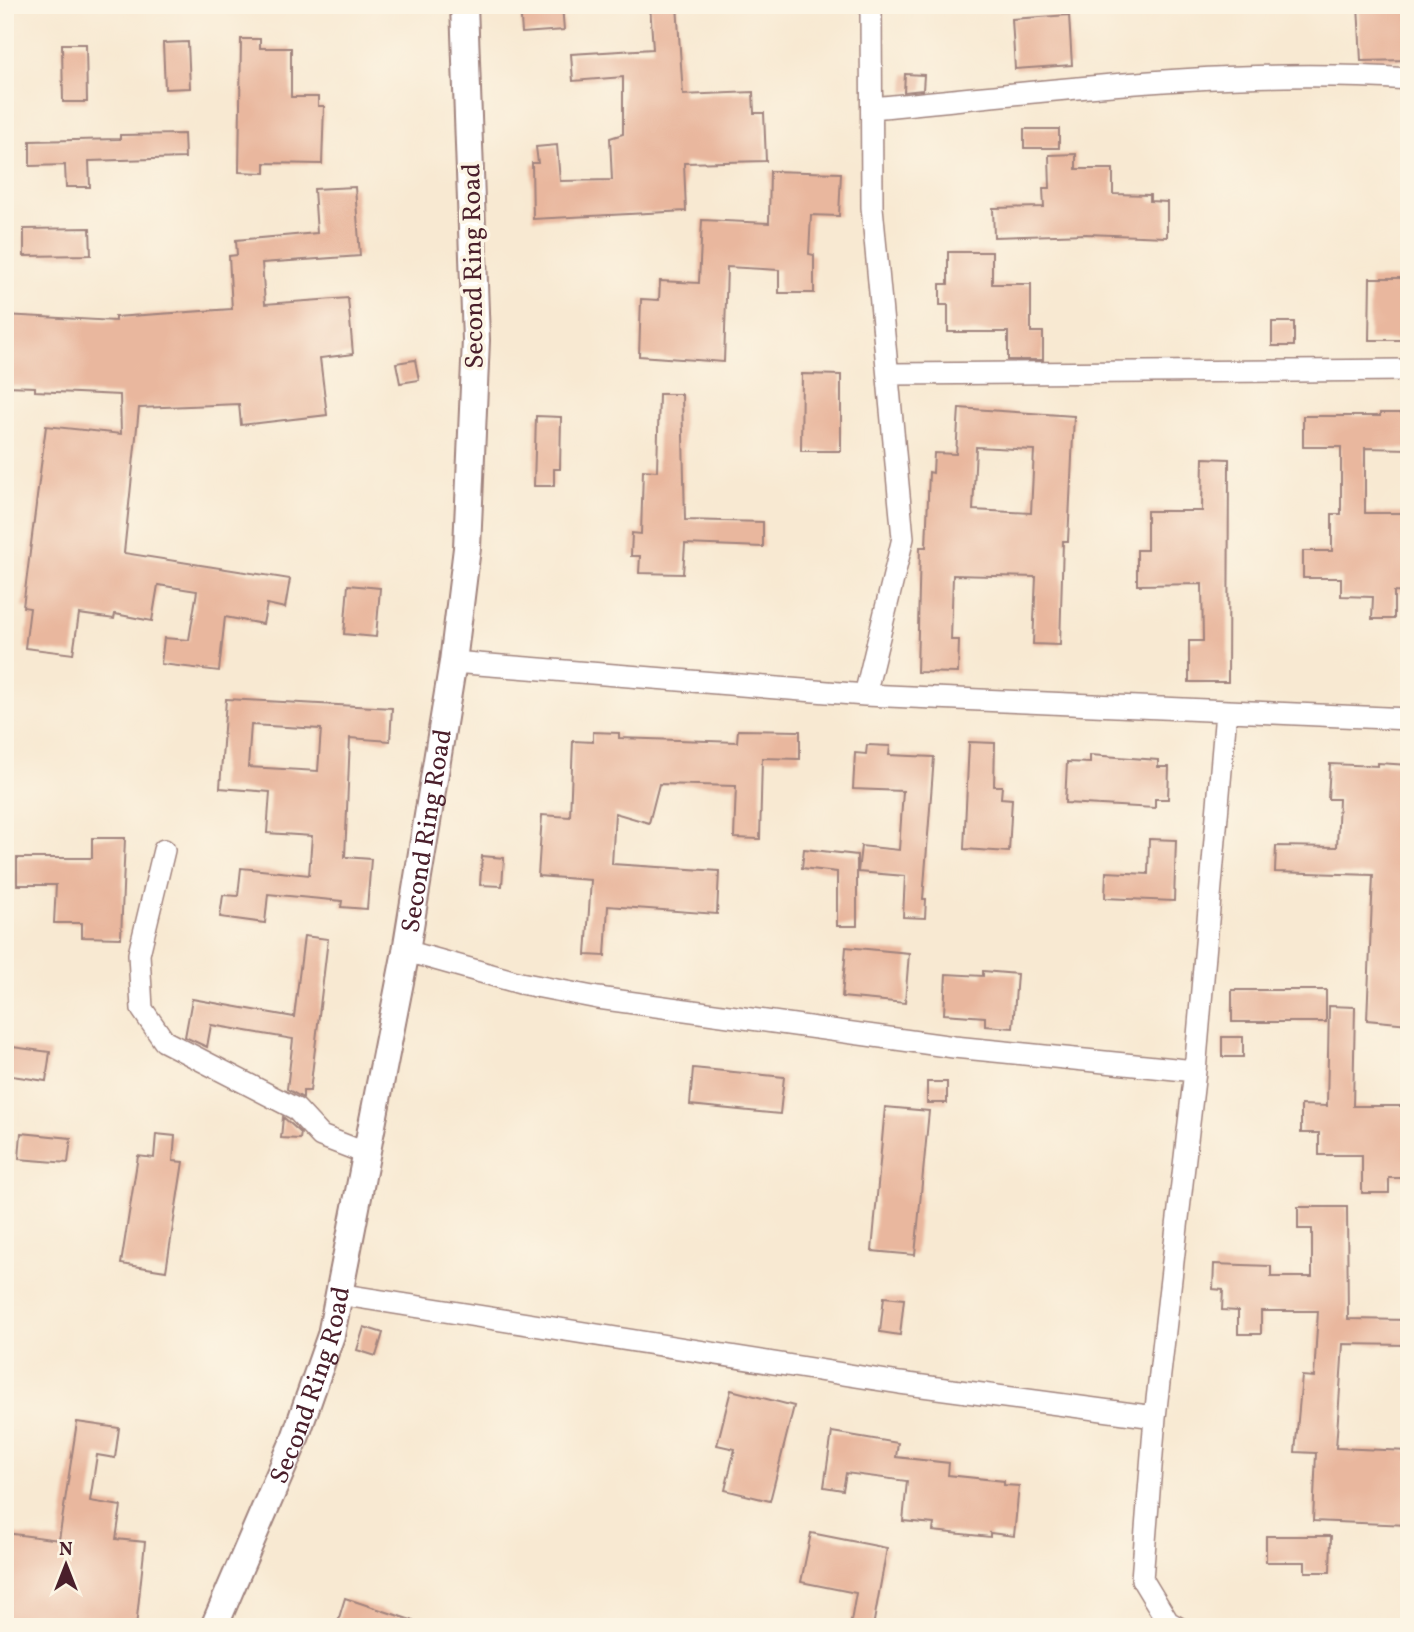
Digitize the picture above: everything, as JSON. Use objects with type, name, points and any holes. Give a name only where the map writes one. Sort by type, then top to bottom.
[{"type":"street","name":"Second Ring Road","points":[[214,1627],[254,1538],[318,1378],[331,1335],[406,951],[453,662],[467,548],[476,340],[464,5]]},
{"type":"street","points":[[865,695],[903,538],[872,207],[871,5]]},
{"type":"street","points":[[872,108],[1211,76],[1341,75],[1409,79]]},
{"type":"street","points":[[889,374],[1409,370]]},
{"type":"street","points":[[453,662],[865,695],[1409,719]]},
{"type":"street","points":[[1177,1627],[1168,1622],[1142,1579],[1155,1417],[1195,1070],[1226,712]]},
{"type":"street","points":[[164,850],[138,954],[142,1009],[164,1041],[296,1109],[321,1136],[365,1153]]},
{"type":"street","points":[[406,951],[520,983],[598,998],[954,1047],[1195,1070]]},
{"type":"street","points":[[338,1294],[900,1383],[1155,1417]]},
{"type":"building","points":[[520,5],[562,5],[564,30],[522,33]]},
{"type":"building","points":[[650,5],[677,5],[683,95],[753,92],[754,113],[764,113],[766,161],[684,163],[686,211],[533,219],[532,163],[538,163],[536,147],[557,145],[560,181],[612,180],[610,138],[623,134],[623,77],[573,81],[571,54],[653,49]]},
{"type":"building","points":[[1358,5],[1409,5],[1409,60],[1361,61]]},
{"type":"building","points":[[1069,15],[1072,65],[1015,69],[1012,19]]},
{"type":"building","points":[[241,39],[260,39],[260,48],[291,48],[291,97],[318,97],[318,106],[324,106],[322,164],[265,163],[265,173],[239,172]]},
{"type":"building","points":[[188,42],[190,88],[165,89],[163,43]]},
{"type":"building","points":[[62,44],[86,44],[87,102],[63,102]]},
{"type":"building","points":[[905,74],[924,75],[923,90],[904,92]]},
{"type":"building","points":[[1024,129],[1059,129],[1059,148],[1024,148]]},
{"type":"building","points":[[184,134],[185,158],[89,161],[90,187],[66,187],[65,165],[30,166],[30,141]]},
{"type":"building","points":[[1076,154],[1076,169],[1113,169],[1113,194],[1150,195],[1150,201],[1167,202],[1167,237],[1086,234],[994,237],[993,208],[1044,207],[1043,188],[1050,188],[1049,155]]},
{"type":"building","points":[[770,171],[841,173],[839,216],[811,215],[809,254],[814,255],[814,293],[779,293],[779,270],[727,267],[724,362],[639,356],[641,299],[659,300],[660,281],[699,283],[702,220],[769,223]]},
{"type":"building","points":[[355,187],[360,256],[262,263],[265,304],[348,298],[353,354],[320,358],[327,415],[241,425],[239,404],[139,408],[124,553],[290,579],[285,608],[267,604],[263,624],[225,617],[219,671],[161,664],[164,638],[189,640],[197,591],[158,585],[152,621],[115,614],[114,619],[79,614],[73,654],[25,648],[30,608],[23,607],[46,426],[121,434],[120,395],[35,391],[35,387],[5,386],[5,315],[115,321],[115,317],[232,309],[229,256],[237,255],[236,240],[317,233],[314,189]]},
{"type":"building","points":[[90,228],[91,255],[24,256],[24,229]]},
{"type":"building","points":[[948,252],[992,252],[992,284],[1031,284],[1031,332],[1043,332],[1043,360],[1008,360],[1008,332],[948,332],[948,305],[940,305],[940,284],[948,284]]},
{"type":"building","points":[[1370,278],[1409,278],[1409,340],[1369,340]]},
{"type":"building","points":[[1272,322],[1294,322],[1294,346],[1272,346]]},
{"type":"building","points":[[415,360],[419,380],[400,383],[396,363]]},
{"type":"building","points":[[802,374],[841,375],[841,451],[801,451]]},
{"type":"building","points":[[659,394],[682,394],[685,520],[763,522],[763,547],[685,544],[683,574],[639,573],[640,556],[631,556],[632,533],[641,534],[643,470],[657,471]]},
{"type":"building","points":[[959,408],[1074,416],[1068,541],[1063,541],[1060,645],[1033,644],[1036,577],[953,575],[951,640],[959,640],[958,673],[917,672],[920,547],[926,547],[929,472],[933,473],[934,453],[956,454]],"holes":[[[976,447],[1034,450],[1031,513],[973,510]]]},
{"type":"building","points":[[1380,413],[1409,413],[1409,449],[1365,448],[1365,513],[1409,513],[1409,584],[1407,593],[1394,592],[1394,619],[1372,619],[1373,597],[1341,596],[1341,578],[1303,578],[1303,551],[1332,551],[1332,514],[1341,514],[1341,447],[1303,447],[1303,416],[1380,416]]},
{"type":"building","points":[[536,416],[561,417],[560,469],[554,469],[554,486],[534,486]]},
{"type":"building","points":[[1203,458],[1229,459],[1228,682],[1189,682],[1189,641],[1203,641],[1202,584],[1137,585],[1137,550],[1147,550],[1147,511],[1202,511]]},
{"type":"building","points":[[348,585],[380,588],[376,637],[344,634]]},
{"type":"building","points":[[226,699],[392,708],[390,741],[350,738],[345,857],[371,859],[367,909],[341,907],[342,901],[268,894],[265,923],[220,917],[223,895],[238,896],[241,868],[309,875],[312,836],[267,833],[270,792],[220,788]],"holes":[[[251,725],[321,729],[318,771],[248,767]]]},
{"type":"building","points":[[738,730],[800,731],[800,759],[762,758],[760,839],[734,838],[736,786],[659,784],[649,823],[615,813],[612,864],[719,871],[717,914],[608,906],[605,956],[586,955],[591,880],[538,876],[542,815],[570,817],[573,741],[593,742],[593,732],[619,733],[619,738],[737,742]]},
{"type":"building","points":[[969,742],[995,743],[994,786],[1002,786],[1001,798],[1012,799],[1009,852],[964,849]]},
{"type":"building","points":[[867,745],[890,746],[889,755],[934,757],[923,899],[926,899],[925,918],[903,917],[905,876],[858,872],[861,846],[899,850],[903,791],[853,789],[855,753],[866,754]]},
{"type":"building","points":[[1090,755],[1158,760],[1158,767],[1169,767],[1168,799],[1155,799],[1155,808],[1065,803],[1067,762],[1090,763]]},
{"type":"building","points":[[1378,763],[1409,765],[1409,1024],[1367,1020],[1373,875],[1275,872],[1276,846],[1337,847],[1339,799],[1328,799],[1330,764],[1378,766]]},
{"type":"building","points":[[92,838],[125,838],[121,938],[82,937],[82,923],[54,923],[56,885],[17,885],[17,858],[92,858]]},
{"type":"building","points":[[1149,839],[1176,840],[1174,901],[1105,898],[1106,872],[1148,874]]},
{"type":"building","points":[[804,849],[857,855],[857,926],[837,926],[837,872],[802,868]]},
{"type":"building","points":[[482,856],[504,858],[502,886],[480,885]]},
{"type":"building","points":[[304,936],[328,939],[310,1091],[303,1091],[303,1098],[287,1089],[293,1039],[211,1025],[207,1047],[185,1037],[192,999],[294,1017]]},
{"type":"building","points":[[846,947],[909,953],[905,1003],[842,997]]},
{"type":"building","points":[[983,971],[1017,974],[1013,1028],[985,1026],[985,1017],[944,1014],[946,974],[983,976]]},
{"type":"building","points":[[1232,990],[1326,990],[1326,1022],[1232,1022]]},
{"type":"building","points":[[1329,1006],[1355,1007],[1353,1106],[1409,1106],[1409,1178],[1389,1178],[1389,1193],[1362,1193],[1362,1155],[1319,1155],[1319,1133],[1301,1133],[1301,1105],[1327,1106]]},
{"type":"building","points":[[1222,1037],[1243,1037],[1243,1057],[1222,1057]]},
{"type":"building","points":[[5,1046],[50,1052],[46,1081],[5,1075]]},
{"type":"building","points":[[693,1068],[784,1077],[780,1114],[690,1105]]},
{"type":"building","points":[[927,1082],[947,1082],[947,1103],[927,1103]]},
{"type":"building","points":[[885,1107],[929,1111],[915,1255],[872,1251]]},
{"type":"building","points":[[283,1117],[301,1133],[300,1139],[281,1138]]},
{"type":"building","points":[[21,1133],[71,1138],[68,1163],[19,1159]]},
{"type":"building","points":[[156,1134],[175,1136],[173,1161],[183,1162],[166,1271],[121,1264],[138,1156],[154,1158]]},
{"type":"building","points":[[1298,1207],[1347,1207],[1348,1319],[1409,1320],[1409,1345],[1343,1344],[1336,1448],[1409,1451],[1409,1525],[1313,1521],[1316,1453],[1295,1452],[1302,1376],[1314,1377],[1318,1311],[1261,1311],[1261,1334],[1238,1334],[1238,1311],[1222,1310],[1223,1290],[1213,1289],[1214,1264],[1271,1266],[1271,1277],[1312,1277],[1312,1229],[1298,1229]]},
{"type":"building","points":[[884,1297],[904,1299],[900,1335],[880,1332]]},
{"type":"building","points":[[364,1327],[383,1333],[376,1356],[357,1350]]},
{"type":"building","points":[[731,1390],[794,1406],[770,1501],[725,1490],[735,1449],[717,1445]]},
{"type":"building","points":[[77,1422],[119,1428],[115,1458],[97,1455],[90,1501],[121,1506],[116,1539],[145,1542],[136,1627],[69,1627],[5,1621],[5,1533],[59,1540]]},
{"type":"building","points":[[832,1432],[898,1443],[896,1457],[949,1463],[948,1475],[1004,1481],[1004,1485],[1019,1486],[1014,1536],[990,1533],[990,1537],[933,1531],[934,1524],[903,1521],[907,1481],[846,1473],[843,1490],[824,1487]]},
{"type":"building","points":[[811,1533],[887,1548],[873,1627],[850,1627],[856,1593],[801,1582]]},
{"type":"building","points":[[1266,1536],[1331,1536],[1330,1572],[1305,1572],[1305,1562],[1266,1562]]},
{"type":"building","points":[[345,1598],[420,1623],[419,1627],[357,1627],[338,1621]]}]
